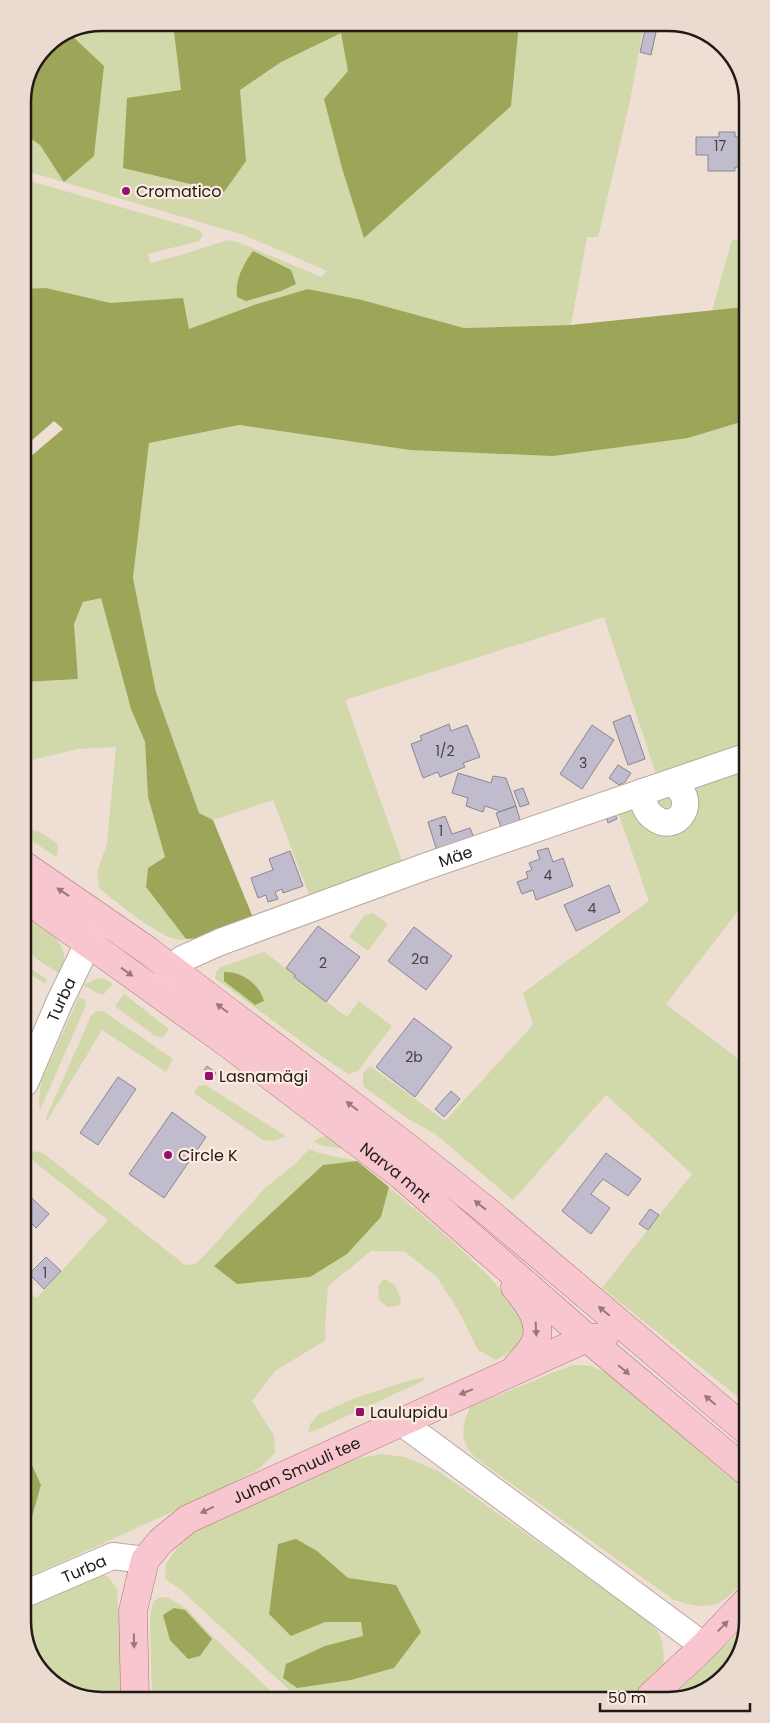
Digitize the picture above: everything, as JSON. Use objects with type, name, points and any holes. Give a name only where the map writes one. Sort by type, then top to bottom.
[{"type":"main road","name":"Narva mnt","points":[[31,870],[174,971],[422,1159],[488,1211],[739,1424]]},
{"type":"main road","name":"Narva mnt","points":[[31,902],[321,1112],[402,1176],[587,1338],[739,1465]]},
{"type":"main road","points":[[481,1246],[533,1310],[537,1335],[534,1344],[511,1373]]},
{"type":"main road","points":[[587,1338],[611,1337],[628,1340],[655,1354]]},
{"type":"main road","name":"Juhan Smuuli tee","points":[[135,1692],[133,1611],[145,1560],[161,1540],[188,1519],[587,1338]]},
{"type":"main road","points":[[655,1692],[739,1610]]},
{"type":"street","name":"Mäe","points":[[157,994],[182,959],[257,928],[427,866],[739,759]]},
{"type":"street","points":[[642,792],[643,803],[649,814],[658,822],[667,823],[674,821],[683,813],[685,798],[681,789],[671,783]]},
{"type":"street","name":"Turba","points":[[31,1069],[59,1003],[101,918]]},
{"type":"street","points":[[400,1422],[704,1646]]},
{"type":"street","name":"Turba","points":[[31,1591],[113,1556],[145,1560]]},
{"type":"green space","points":[[102,31],[643,31],[630,101],[598,237],[587,237],[571,325],[464,328],[362,300],[308,289],[257,304],[189,329],[54,421],[31,441],[31,181],[197,229],[203,234],[199,241],[148,254],[150,263],[228,240],[238,242],[321,277],[327,271],[244,235],[31,172],[31,97],[37,75],[43,63],[52,52],[63,43],[75,37]]},
{"type":"green space","points":[[174,31],[518,31],[511,106],[364,238],[342,168],[324,99],[348,71],[341,33],[281,62],[240,90],[246,161],[224,192],[123,168],[127,98],[181,90]]},
{"type":"green space","points":[[74,38],[104,66],[94,156],[64,182],[40,145],[31,139],[31,97],[34,84],[43,63],[52,52]]},
{"type":"green space","points":[[739,239],[739,308],[712,311],[732,240]]},
{"type":"green space","points":[[253,251],[291,270],[296,284],[281,291],[246,301],[237,297],[237,284],[241,272]]},
{"type":"green space","points":[[46,288],[110,303],[183,298],[189,329],[257,304],[308,289],[362,300],[464,328],[571,325],[739,308],[739,423],[688,438],[553,456],[410,450],[239,425],[149,443],[133,578],[156,692],[199,813],[213,820],[254,920],[200,938],[186,939],[146,887],[148,868],[165,857],[148,797],[145,742],[131,709],[101,598],[83,602],[74,624],[78,679],[31,682],[31,456],[63,429],[54,421],[31,441],[31,289]]},
{"type":"green space","points":[[739,423],[739,910],[666,1004],[739,1060],[739,1398],[602,1288],[692,1174],[606,1095],[513,1200],[434,1133],[408,1119],[363,1086],[363,1074],[370,1066],[445,1121],[533,1025],[523,993],[649,901],[614,801],[660,786],[604,617],[345,700],[403,864],[310,897],[273,800],[213,820],[199,813],[156,692],[133,578],[149,443],[239,425],[410,450],[688,438]]},
{"type":"green space","points":[[101,597],[131,709],[145,742],[148,797],[165,857],[148,868],[146,887],[186,939],[175,939],[156,930],[99,888],[97,872],[107,844],[116,747],[78,749],[31,760],[31,682],[78,679],[74,624],[83,602]]},
{"type":"green space","points":[[31,830],[38,831],[57,843],[58,852],[56,857],[31,840]]},
{"type":"green space","points":[[373,913],[388,924],[368,951],[349,937],[365,915]]},
{"type":"green space","points":[[31,918],[56,938],[61,945],[64,954],[62,975],[38,960],[31,953]]},
{"type":"green space","points":[[264,952],[347,1017],[359,1001],[392,1026],[358,1071],[348,1074],[215,978],[216,972],[221,967]]},
{"type":"green space","points":[[31,969],[47,979],[45,984],[31,975]]},
{"type":"green space","points":[[224,972],[231,972],[249,980],[259,990],[264,1001],[255,1005],[224,981]]},
{"type":"green space","points":[[98,978],[113,984],[104,994],[99,994],[83,985]]},
{"type":"green space","points":[[124,994],[169,1029],[163,1037],[155,1036],[116,1007]]},
{"type":"green space","points":[[79,997],[85,1000],[86,1005],[40,1110],[41,1081]]},
{"type":"green space","points":[[96,1011],[103,1011],[173,1059],[166,1072],[102,1030],[47,1121],[45,1120],[91,1016]]},
{"type":"green space","points":[[205,1085],[286,1136],[273,1141],[263,1140],[194,1093],[198,1086]]},
{"type":"green space","points":[[326,1136],[345,1149],[320,1145],[314,1142]]},
{"type":"green space","points":[[309,1149],[357,1161],[323,1165],[215,1266],[237,1284],[347,1254],[381,1217],[389,1187],[469,1257],[510,1301],[521,1320],[524,1335],[520,1343],[513,1350],[496,1360],[478,1350],[461,1315],[437,1277],[404,1251],[371,1251],[328,1286],[326,1340],[275,1371],[252,1401],[274,1435],[275,1453],[259,1469],[213,1493],[31,1576],[31,1520],[41,1485],[31,1463],[31,1294],[37,1298],[108,1220],[31,1159],[31,1154],[35,1151],[43,1153],[185,1265],[195,1264],[204,1256],[265,1188],[294,1165]]},
{"type":"green space","points":[[357,1161],[389,1187],[381,1217],[347,1254],[310,1277],[237,1284],[214,1266],[323,1165]]},
{"type":"green space","points":[[384,1279],[395,1285],[401,1299],[400,1305],[387,1307],[379,1300],[378,1286]]},
{"type":"green space","points":[[574,1365],[591,1366],[609,1374],[739,1482],[739,1586],[730,1595],[715,1604],[707,1606],[687,1604],[674,1600],[471,1453],[463,1435],[470,1407]]},
{"type":"green space","points":[[425,1377],[423,1381],[314,1431],[308,1432],[310,1424],[319,1414],[355,1398]]},
{"type":"green space","points":[[381,1454],[405,1457],[438,1471],[645,1618],[657,1630],[662,1641],[663,1667],[636,1692],[291,1692],[180,1589],[165,1579],[166,1564],[177,1548],[201,1526],[355,1459]]},
{"type":"green space","points":[[31,1463],[41,1485],[31,1520]]},
{"type":"green space","points":[[296,1539],[317,1551],[348,1578],[396,1585],[421,1632],[394,1668],[351,1680],[297,1688],[283,1678],[286,1664],[325,1646],[363,1636],[361,1622],[325,1622],[291,1636],[269,1614],[278,1544]]},
{"type":"green space","points":[[99,1574],[109,1577],[117,1590],[123,1692],[97,1692],[79,1688],[52,1671],[43,1660],[35,1644],[31,1621],[31,1600]]},
{"type":"green space","points":[[168,1597],[187,1609],[206,1630],[272,1692],[152,1692],[150,1617],[153,1602],[159,1598]]},
{"type":"green space","points":[[174,1608],[185,1610],[212,1639],[200,1656],[188,1659],[170,1640],[163,1615]]},
{"type":"green space","points":[[737,1635],[735,1644],[727,1660],[718,1671],[691,1688],[679,1690]]},
{"type":"building","points":[[645,31],[656,32],[651,55],[640,52]]},
{"type":"building","points":[[719,132],[735,132],[735,137],[739,137],[739,167],[735,167],[735,171],[708,171],[708,155],[696,155],[696,137],[719,137]]},
{"type":"building","points":[[630,715],[645,759],[628,765],[613,722]]},
{"type":"building","points":[[449,724],[451,731],[467,725],[480,757],[463,763],[465,767],[440,777],[438,772],[423,778],[411,744],[422,740],[420,736]]},
{"type":"building","points":[[592,725],[614,740],[582,789],[560,774]]},
{"type":"building","points":[[618,765],[631,773],[625,782],[619,785],[609,778]]},
{"type":"building","points":[[458,773],[491,783],[493,776],[506,778],[516,806],[499,812],[485,806],[483,812],[466,806],[468,798],[452,793]]},
{"type":"building","points":[[523,788],[529,804],[520,807],[514,791]]},
{"type":"building","points":[[516,806],[520,820],[501,827],[496,813]]},
{"type":"building","points":[[614,812],[617,819],[608,823],[606,815]]},
{"type":"building","points":[[445,816],[452,834],[470,828],[474,838],[437,851],[428,822]]},
{"type":"building","points":[[548,848],[553,862],[563,858],[573,886],[536,900],[533,890],[522,894],[517,882],[528,878],[526,872],[532,870],[529,863],[540,859],[537,851]]},
{"type":"building","points":[[290,851],[303,886],[283,893],[282,889],[275,892],[278,899],[268,902],[266,895],[258,898],[251,878],[273,870],[269,859]]},
{"type":"building","points":[[609,885],[620,912],[576,931],[564,905]]},
{"type":"building","points":[[318,926],[360,957],[326,1002],[294,977],[295,975],[286,968]]},
{"type":"building","points":[[414,927],[452,956],[426,990],[388,961]]},
{"type":"building","points":[[414,1018],[452,1047],[415,1097],[376,1067]]},
{"type":"building","points":[[207,1066],[216,1073],[213,1077],[204,1070]]},
{"type":"building","points":[[118,1077],[136,1089],[98,1145],[80,1133]]},
{"type":"building","points":[[451,1091],[460,1099],[444,1117],[435,1109]]},
{"type":"building","name":"Circle K","points":[[172,1112],[206,1137],[164,1198],[129,1174]]},
{"type":"building","points":[[606,1153],[641,1179],[628,1196],[603,1179],[591,1194],[610,1208],[591,1234],[562,1211]]},
{"type":"building","points":[[31,1198],[49,1214],[36,1228],[31,1223]]},
{"type":"building","points":[[650,1209],[659,1215],[648,1230],[639,1224]]},
{"type":"building","points":[[46,1257],[61,1271],[44,1289],[31,1276],[31,1272]]},
{"type":"place","name":"Cromatico","points":[[126,191]]},
{"type":"place","name":"Lasnamägi","points":[[209,1076]]},
{"type":"place","name":"Circle K","points":[[168,1155]]},
{"type":"place","name":"Laulupidu","points":[[360,1412]]}]
